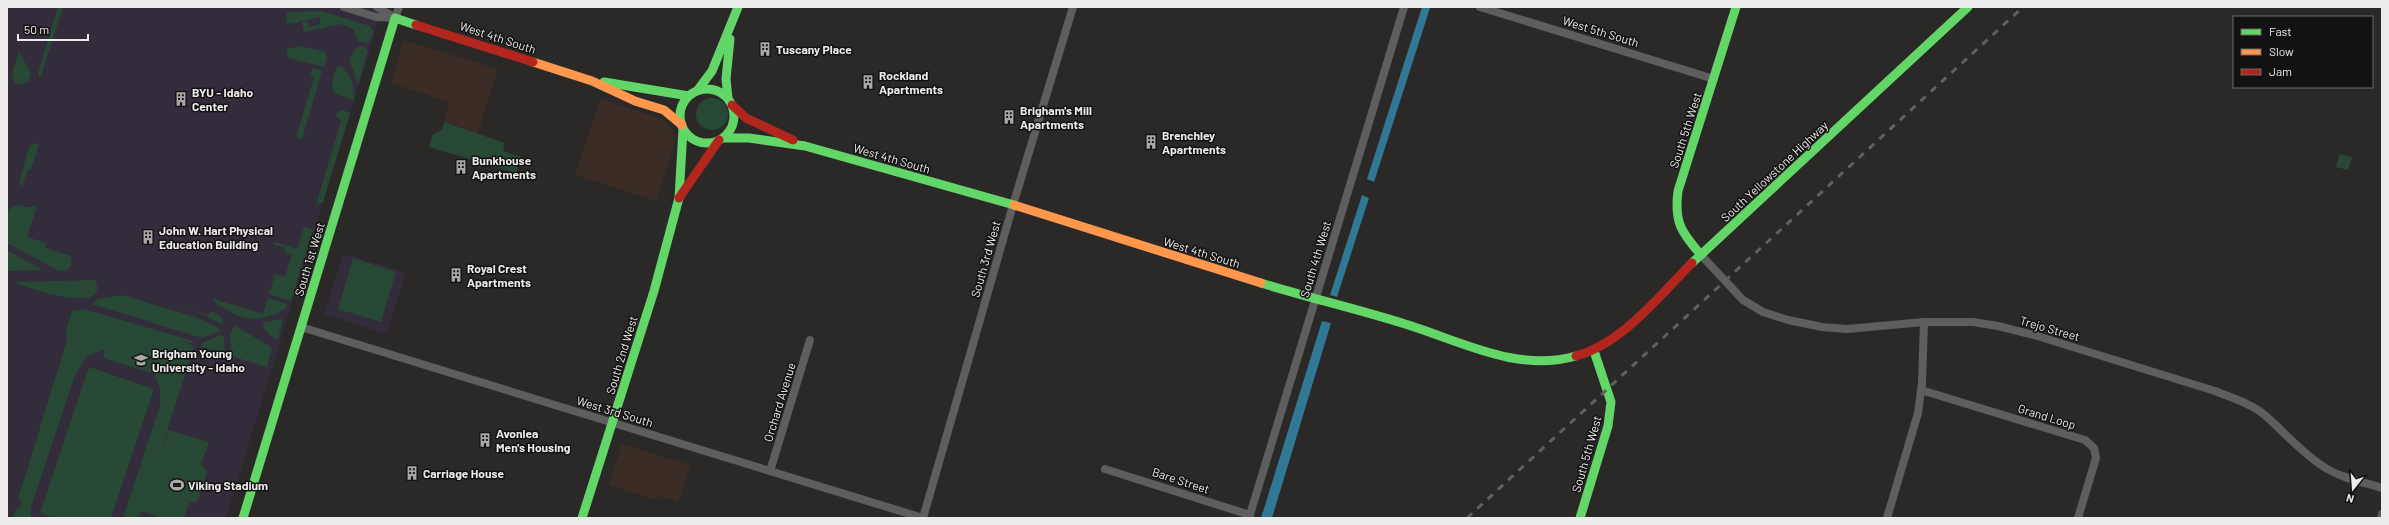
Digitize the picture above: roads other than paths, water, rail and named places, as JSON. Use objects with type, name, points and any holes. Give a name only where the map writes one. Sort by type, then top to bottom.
[{"type":"main road","points":[[731,28],[727,73],[730,102],[734,119],[732,127],[721,139],[713,142],[699,142],[688,134],[682,127],[681,109],[712,71],[731,28],[738,7]]},
{"type":"main road","name":"South 5th West","points":[[1701,255],[1680,231],[1676,205],[1678,191],[1736,7]]},
{"type":"main road","name":"South Yellowstone Highway","points":[[1594,351],[1630,324],[1701,255],[1968,7]]},
{"type":"main road","name":"West 4th South","points":[[395,18],[592,81],[635,101],[664,110],[682,127]]},
{"type":"main road","name":"South 1st West","points":[[243,518],[395,18]]},
{"type":"main road","name":"West 4th South","points":[[592,81],[693,93]]},
{"type":"main road","points":[[693,93],[713,90],[730,102]]},
{"type":"main road","name":"West 4th South","points":[[730,102],[755,123],[805,146]]},
{"type":"main road","name":"South 2nd West","points":[[582,518],[654,291],[679,198],[682,127]]},
{"type":"main road","name":"West 4th South","points":[[721,139],[749,138],[805,146],[1013,205],[1316,300],[1405,324],[1509,359],[1535,361],[1562,360],[1594,351]]},
{"type":"main road","name":"South 2nd West","points":[[679,198],[704,159],[721,139]]},
{"type":"main road","name":"South 5th West","points":[[1580,518],[1608,426],[1610,410],[1610,402],[1594,351]]},
{"type":"street","points":[[344,7],[376,17],[395,18]]},
{"type":"street","points":[[377,7],[395,18]]},
{"type":"street","name":"South 1st West","points":[[395,18],[399,7]]},
{"type":"street","name":"South 3rd West","points":[[923,518],[1013,205],[1073,7]]},
{"type":"street","name":"South 4th West","points":[[1249,516],[1404,7]]},
{"type":"street","name":"West 5th South","points":[[1480,7],[1714,79]]},
{"type":"street","name":"Trejo Street","points":[[1701,255],[1743,300],[1763,312],[1788,320],[1822,327],[1847,328],[1924,322],[1973,322],[1998,326],[2034,335],[2215,391],[2239,401],[2266,416],[2291,441],[2324,467],[2339,475],[2382,488]]},
{"type":"street","points":[[1887,518],[1918,413],[1921,390],[1924,322]]},
{"type":"street","name":"West 3rd South","points":[[301,327],[923,518]]},
{"type":"street","name":"Orchard Avenue","points":[[770,471],[810,340]]},
{"type":"street","name":"Grand Loop","points":[[1921,390],[2086,440],[2094,448],[2096,458],[2078,518]]},
{"type":"street","name":"Bare Street","points":[[1105,469],[1249,516]]},
{"type":"street","points":[[2381,518],[2382,514]]},
{"type":"water","points":[[1422,7],[1430,8],[1374,182],[1367,179]]},
{"type":"water","points":[[1362,195],[1369,198],[1337,297],[1330,295]]},
{"type":"water","points":[[1322,321],[1331,323],[1272,518],[1261,518]]},
{"type":"railway","points":[[1467,518],[2023,7]]},
{"type":"place","name":"Tuscany Place","points":[[765,49]]},
{"type":"place","name":"Rockland Apartments","points":[[868,82]]},
{"type":"place","name":"BYU - Idaho Center","points":[[181,99]]},
{"type":"place","name":"Brigham's Mill Apartments","points":[[1009,117]]},
{"type":"place","name":"Brenchley Apartments","points":[[1151,142]]},
{"type":"place","name":"Bunkhouse Apartments","points":[[461,167]]},
{"type":"place","name":"John W. Hart Physical Education Building","points":[[148,237]]},
{"type":"place","name":"Royal Crest Apartments","points":[[456,275]]},
{"type":"place","name":"Brigham Young University - Idaho","points":[[141,360]]},
{"type":"place","name":"Avonlea Men's Housing","points":[[485,440]]},
{"type":"place","name":"Carriage House","points":[[412,473]]},
{"type":"place","name":"Viking Stadium","points":[[177,485]]}]
